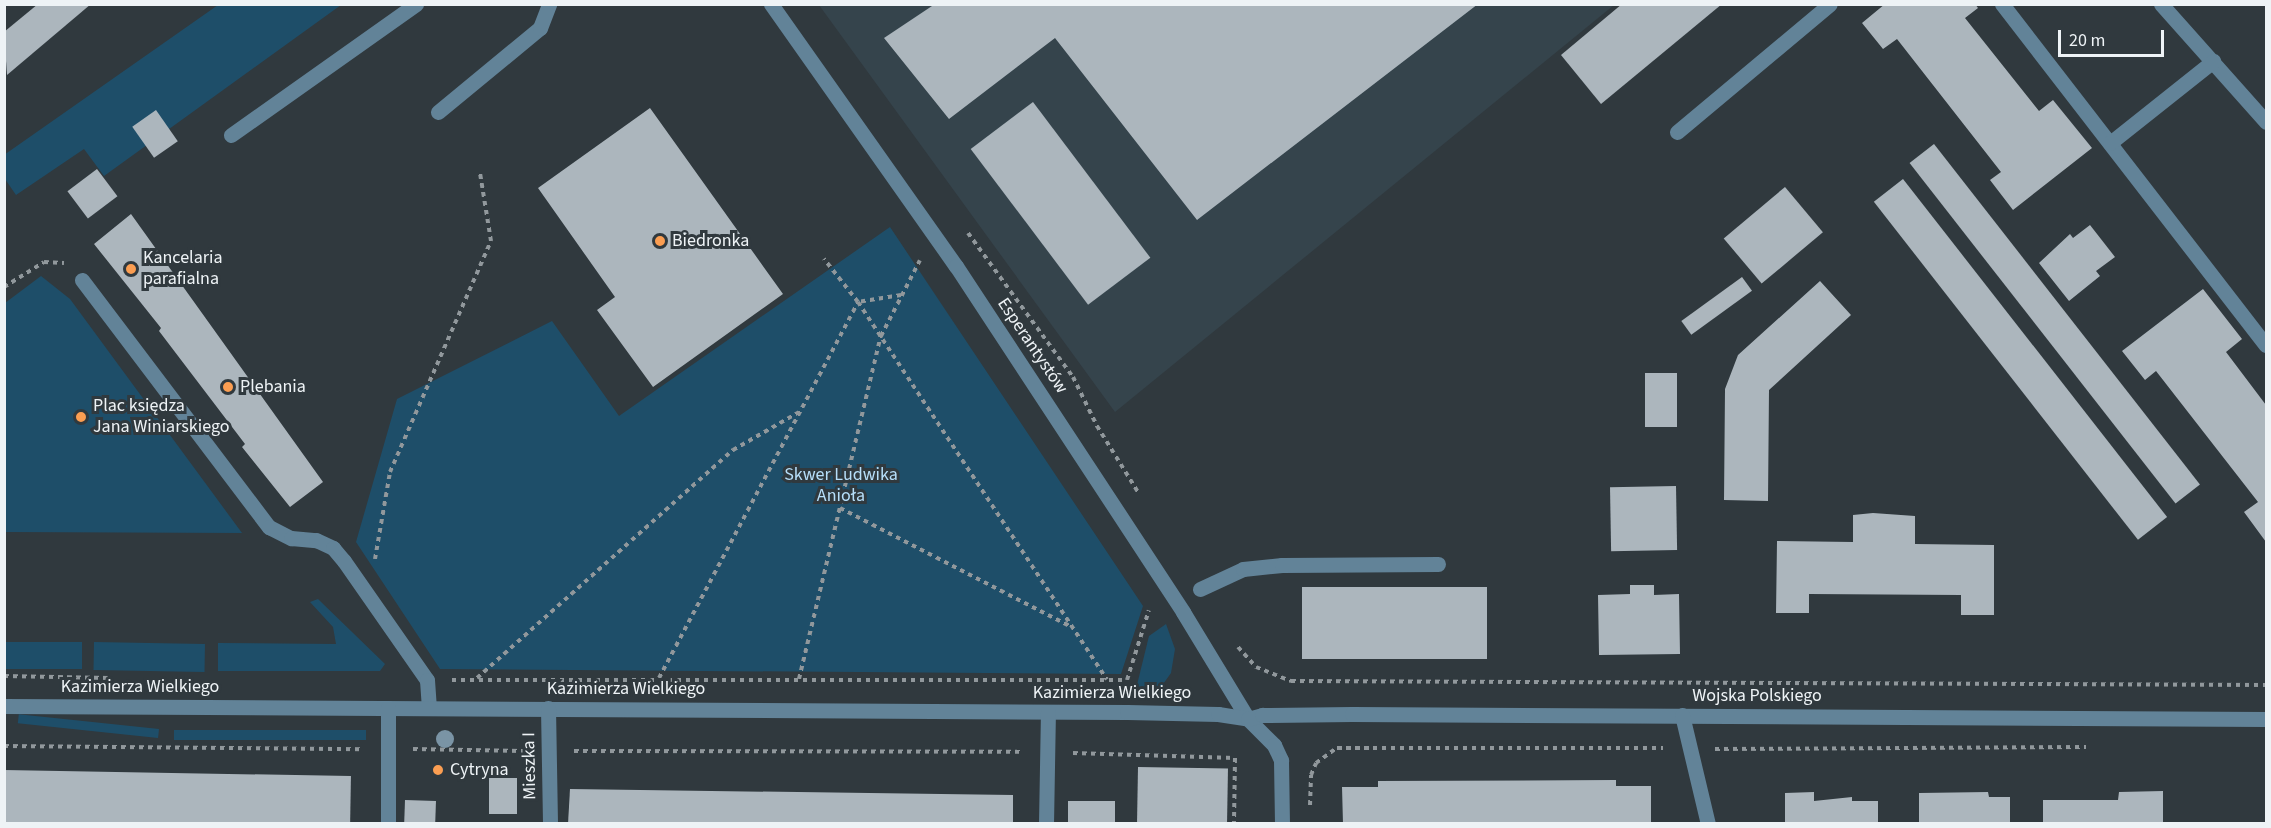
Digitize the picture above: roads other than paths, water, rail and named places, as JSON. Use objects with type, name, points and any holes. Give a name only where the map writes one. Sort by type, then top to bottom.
[{"type":"street","points":[[231,135],[416,4]]},
{"type":"street","points":[[438,112],[540,28],[549,4]]},
{"type":"street","name":"Esperantystów","points":[[771,4],[956,266],[1183,612],[1248,719],[1266,733],[1281,760],[1282,824]]},
{"type":"street","points":[[1677,132],[1830,4]]},
{"type":"street","points":[[2002,4],[2266,345]]},
{"type":"street","points":[[2161,4],[2266,122]]},
{"type":"street","points":[[2110,143],[2213,61]]},
{"type":"street","points":[[82,280],[269,527],[291,538],[316,540],[333,548],[369,592],[427,680],[429,708]]},
{"type":"street","points":[[1200,589],[1244,569],[1282,565],[1438,564]]},
{"type":"street","name":"Kazimierza Wielkiego","points":[[4,706],[1048,712],[1218,714],[1248,719]]},
{"type":"street","points":[[387,824],[388,708]]},
{"type":"street","name":"Mieszka I","points":[[548,708],[550,824]]},
{"type":"street","points":[[1046,824],[1048,712]]},
{"type":"street","name":"Wojska Polskiego","points":[[1248,719],[1273,714],[2266,719]]},
{"type":"street","points":[[1682,716],[1708,824]]},
{"type":"place","name":"Biedronka","points":[[660,241]]},
{"type":"place","name":"Kancelaria parafialna","points":[[131,269]]},
{"type":"place","name":"Plebania","points":[[228,387]]},
{"type":"place","name":"Plac księdza Jana Winiarskiego","points":[[81,417]]},
{"type":"place","name":"Cytryna","points":[[438,770]]},
{"type":"park label","name":"Skwer Ludwika Anioła","points":[[841,486]]}]
